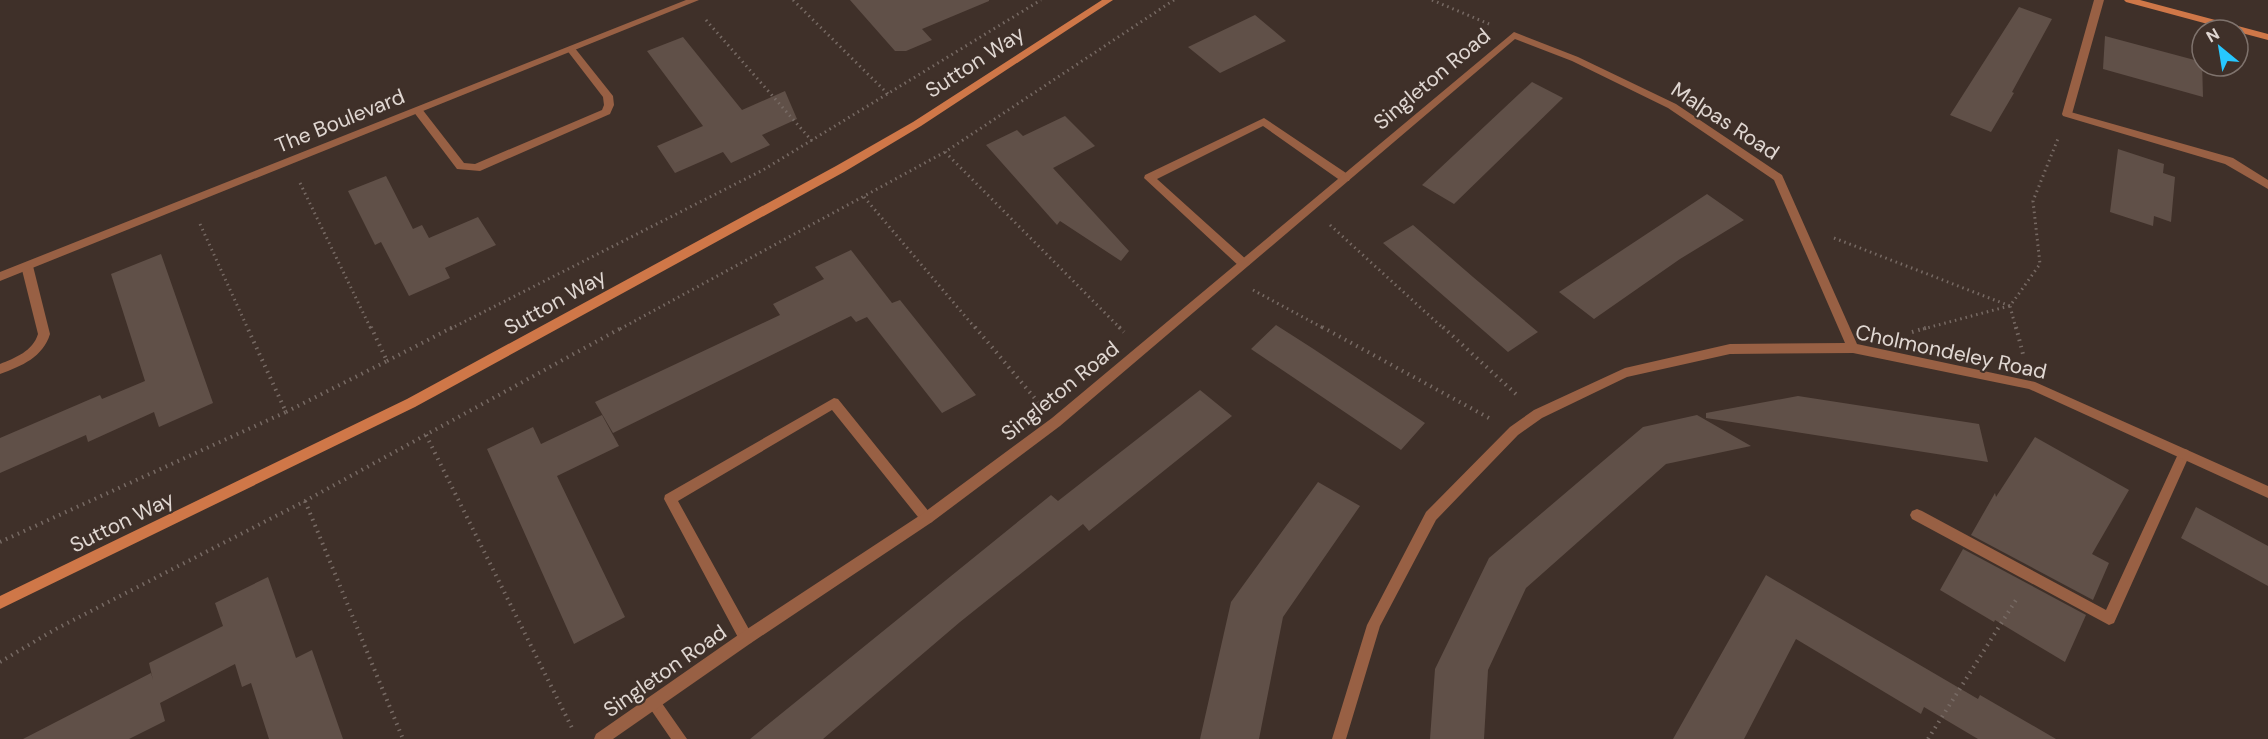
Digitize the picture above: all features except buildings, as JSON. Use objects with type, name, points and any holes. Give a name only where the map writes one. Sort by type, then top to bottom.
[{"type":"main road","name":"Sutton Way","points":[[0,603],[411,403],[840,169],[917,123],[1108,0]]},
{"type":"main road","points":[[2129,0],[2268,37]]},
{"type":"street","points":[[2099,0],[2067,114],[2229,161],[2268,184]]},
{"type":"street","name":"The Boulevard","points":[[0,277],[692,1]]},
{"type":"street","name":"Singleton Road","points":[[601,739],[746,638],[927,518],[1056,422],[1514,35]]},
{"type":"street","name":"Malpas Road","points":[[1514,35],[1575,59],[1672,106],[1778,178],[1853,348]]},
{"type":"street","points":[[418,111],[460,166],[476,168],[606,112],[609,105],[608,96],[571,49]]},
{"type":"street","points":[[1244,264],[1149,178],[1264,121],[1345,178]]},
{"type":"street","points":[[0,369],[25,357],[43,343],[44,334],[27,266]]},
{"type":"street","name":"Cholmondeley Road","points":[[1339,739],[1374,625],[1431,516],[1514,431],[1538,414],[1625,373],[1730,350],[1853,348],[2031,385],[2268,492]]},
{"type":"street","points":[[746,638],[670,499],[834,403],[927,518]]},
{"type":"street","points":[[1917,515],[2109,619],[2184,454]]},
{"type":"street","points":[[654,704],[681,739]]},
{"type":"path","points":[[793,0],[889,95]]},
{"type":"path","points":[[0,542],[286,412],[763,170],[1041,0]]},
{"type":"path","points":[[0,662],[54,630],[305,501],[945,152],[1174,0]]},
{"type":"path","points":[[1432,0],[1514,35]]},
{"type":"path","points":[[692,1],[812,141]]},
{"type":"path","points":[[1909,333],[2010,306],[2040,264],[2033,201],[2067,114]]},
{"type":"path","points":[[945,152],[1142,350]]},
{"type":"path","points":[[289,162],[387,361]]},
{"type":"path","points":[[864,197],[1056,422]]},
{"type":"path","points":[[189,202],[286,412]]},
{"type":"path","points":[[1310,207],[1538,414]]},
{"type":"path","points":[[1798,224],[2010,306]]},
{"type":"path","points":[[1229,277],[1514,431]]},
{"type":"path","points":[[2010,306],[2031,385]]},
{"type":"path","points":[[426,435],[577,739]]},
{"type":"path","points":[[305,501],[403,739]]},
{"type":"path","points":[[1928,739],[2030,577]]}]
